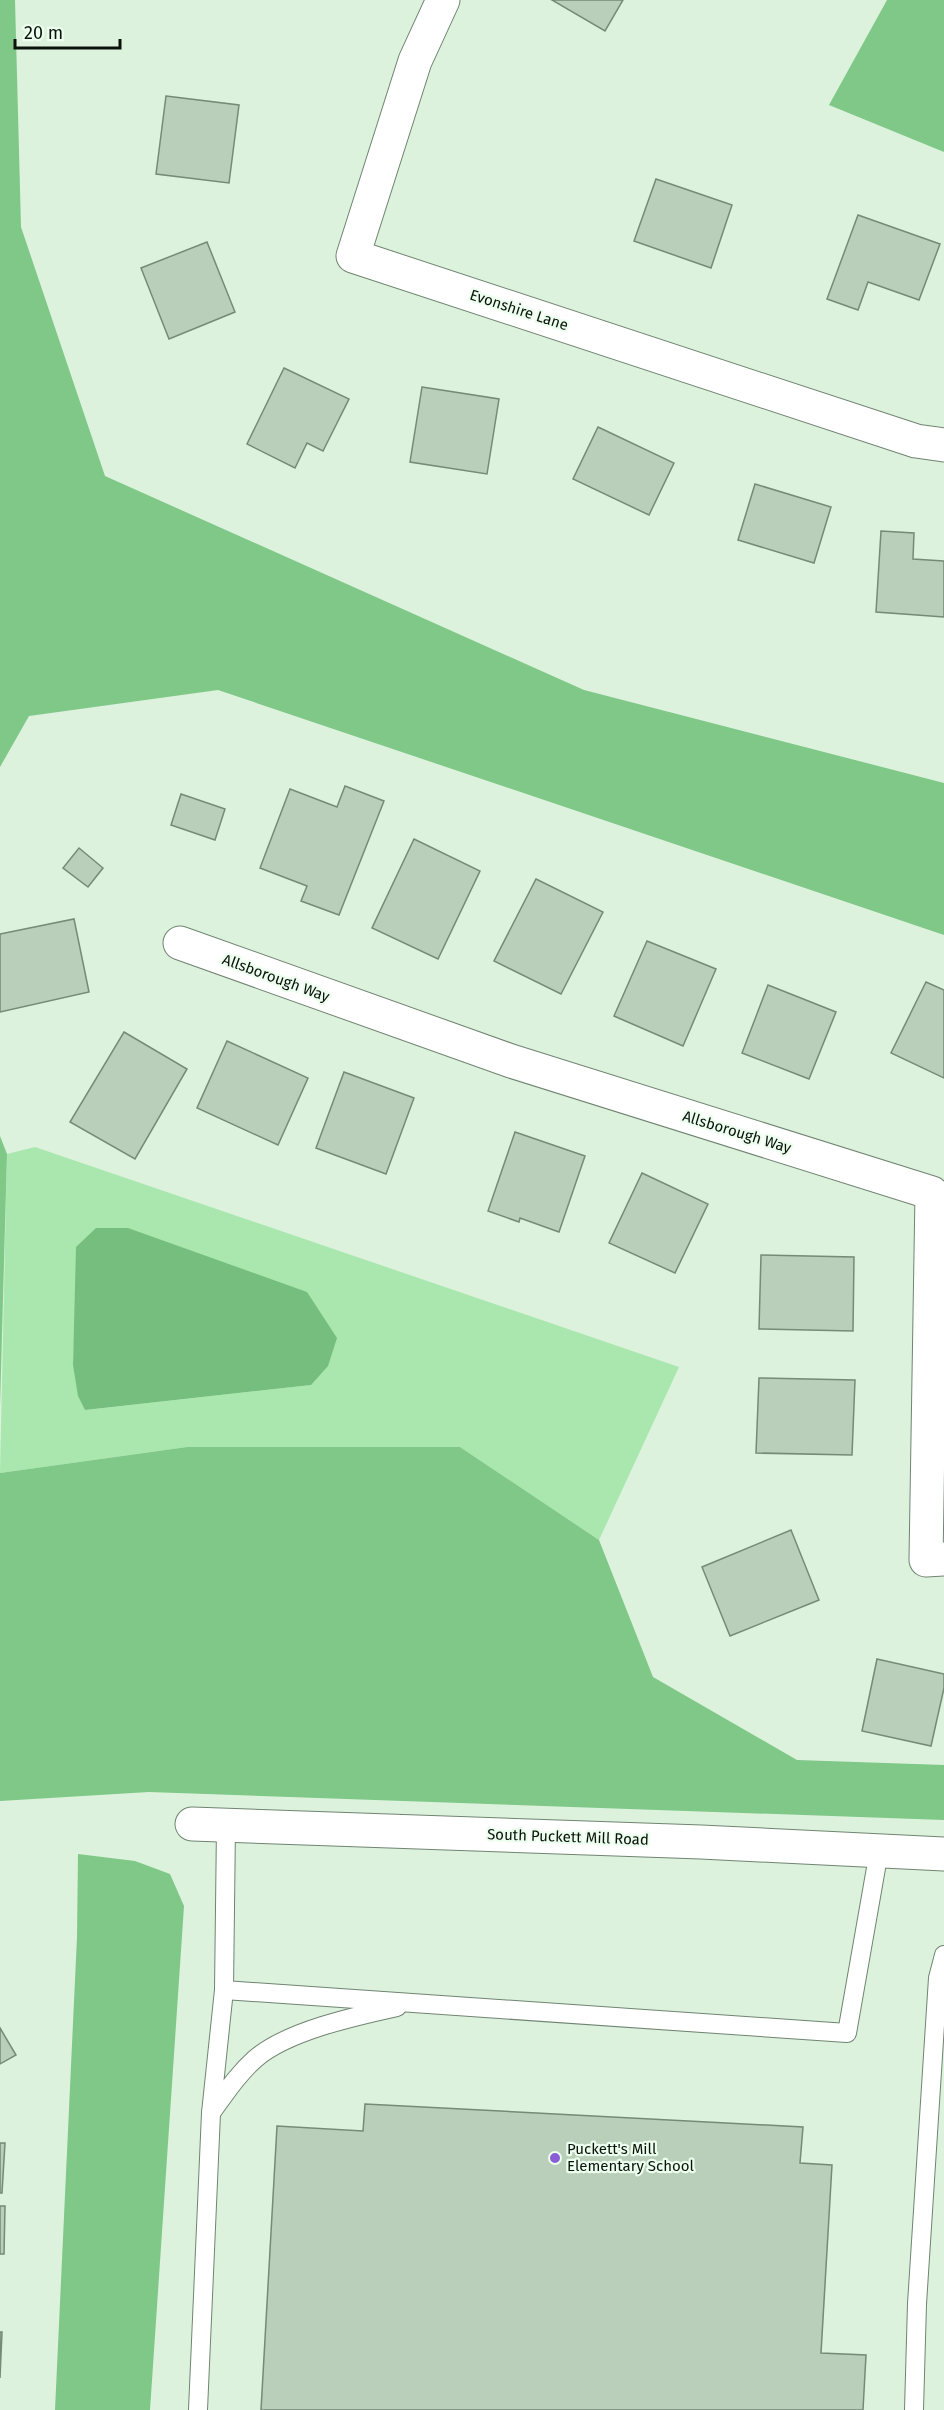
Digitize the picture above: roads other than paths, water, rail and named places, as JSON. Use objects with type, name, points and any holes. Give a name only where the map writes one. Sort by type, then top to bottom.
[{"type":"street","name":"Evonshire Lane","points":[[443,0],[416,61],[352,256],[916,441],[944,445]]},
{"type":"street","name":"Allsborough Way","points":[[180,943],[511,1061],[932,1194],[926,1560],[944,1559]]},
{"type":"street","name":"South Puckett Mill Road","points":[[192,1824],[701,1842],[944,1854]]},
{"type":"lane","points":[[198,2410],[211,2113],[224,1990],[226,1825]]},
{"type":"lane","points":[[224,1990],[847,2033],[879,1851]]},
{"type":"lane","points":[[914,2410],[917,2304],[938,1978],[944,1955]]},
{"type":"lane","points":[[211,2113],[237,2076],[256,2057],[278,2044],[352,2017],[402,2006],[434,2004]]},
{"type":"place","name":"Puckett's Mill Elementary School","points":[[555,2158]]}]
